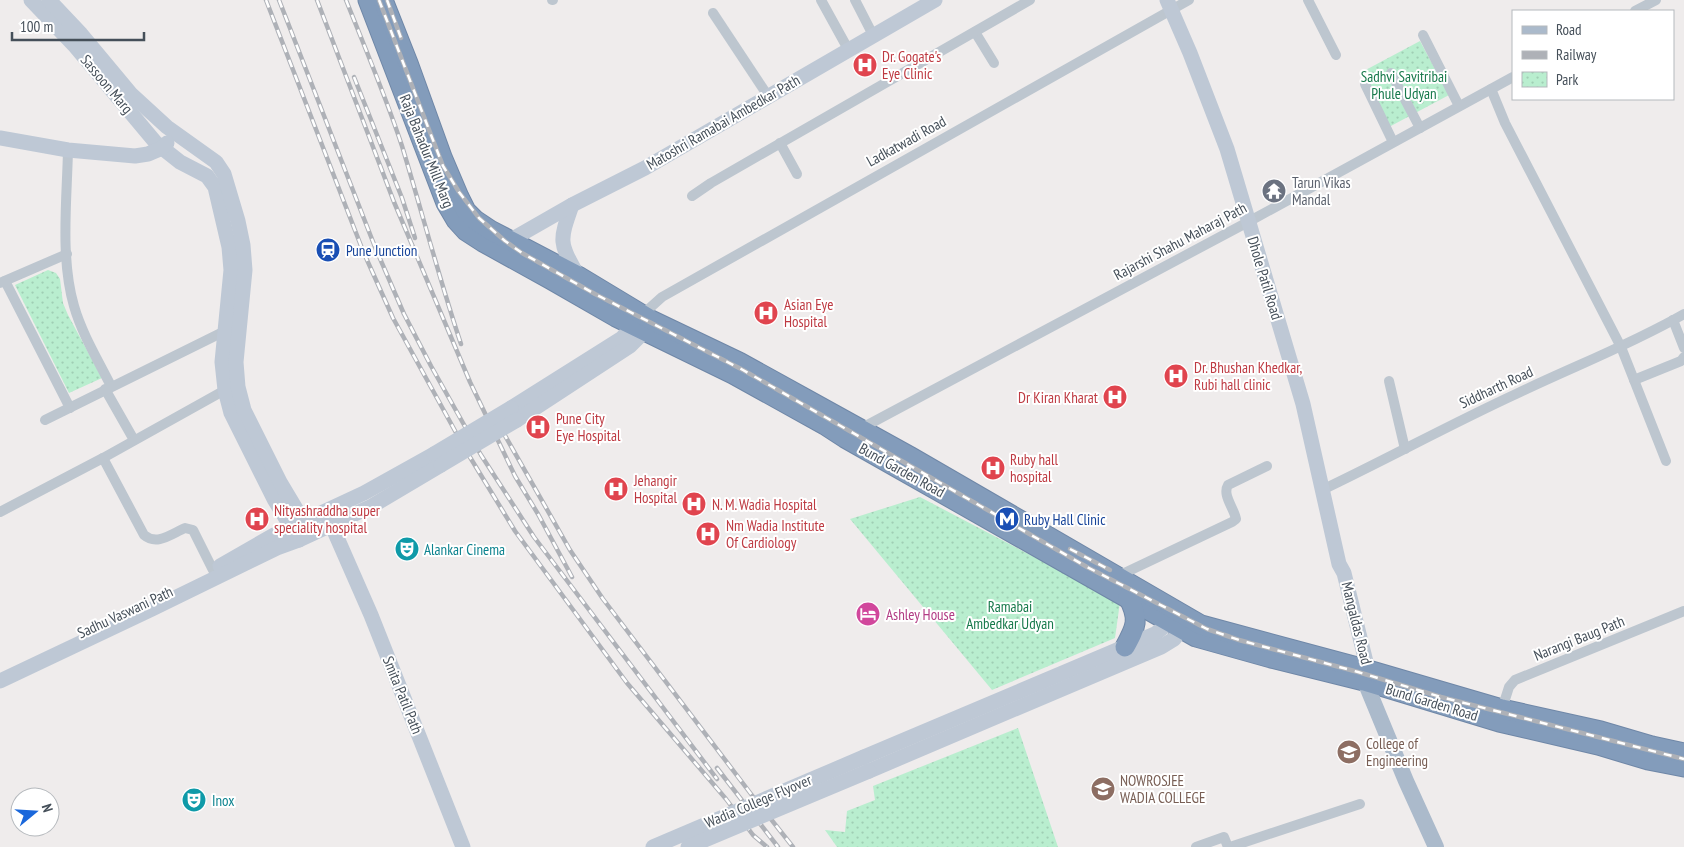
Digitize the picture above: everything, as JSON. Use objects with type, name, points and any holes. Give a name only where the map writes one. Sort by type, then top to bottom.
[{"type":"highway","name":"Raja Bahadur Mill Marg","points":[[368,0],[446,203],[456,220],[466,231],[483,242],[642,323]]},
{"type":"highway","name":"Raja Bahadur Mill Marg","points":[[383,0],[442,157],[466,211],[475,220],[509,241],[578,276],[642,323]]},
{"type":"highway","name":"Bund Garden Road","points":[[642,323],[739,362],[860,429],[1178,619]]},
{"type":"highway","name":"Bund Garden Road","points":[[642,323],[800,410],[853,443],[1113,581],[1128,598],[1178,619],[1367,676],[1499,722],[1598,745],[1648,760],[1684,767]]},
{"type":"highway","points":[[1125,647],[1135,629],[1136,620],[1135,610],[1128,598]]},
{"type":"highway","name":"Bund Garden Road","points":[[1367,676],[1601,731],[1684,753]]},
{"type":"main road","name":"Sassoon Marg","points":[[30,0],[128,100],[216,162],[226,178],[243,246],[245,270],[236,362],[238,387],[244,410],[280,482],[297,524]]},
{"type":"main road","name":"Sassoon Marg","points":[[49,0],[81,34],[162,148],[180,162],[207,176],[214,187],[229,247],[231,270],[222,362],[225,390],[231,413],[274,499],[297,524]]},
{"type":"main road","name":"Matoshri Ramabai Ambedkar Path","points":[[509,241],[572,205],[644,168],[873,35],[915,5],[934,0]]},
{"type":"main road","name":"Dhole Patil Road","points":[[1169,4],[1190,53],[1226,149],[1303,404],[1340,564]]},
{"type":"main road","points":[[0,138],[68,150],[135,156],[148,154],[162,148],[177,133]]},
{"type":"main road","points":[[572,205],[563,231],[562,241],[564,252],[578,276]]},
{"type":"main road","points":[[0,681],[146,613],[278,548],[305,537],[364,493],[438,460],[514,414],[642,323]]},
{"type":"main road","name":"Sadhu Vaswani Path","points":[[0,671],[214,570],[297,524],[329,518]]},
{"type":"main road","name":"Smita Patil Path","points":[[329,518],[463,847]]},
{"type":"main road","points":[[297,524],[305,537]]},
{"type":"main road","name":"Mangaldas Road","points":[[1340,564],[1337,575],[1367,676],[1436,847]]},
{"type":"main road","points":[[866,764],[1155,634],[1178,619]]},
{"type":"main road","points":[[866,764],[1161,648],[1174,639],[1178,619]]},
{"type":"main road","name":"Mangaldas Road","points":[[1367,676],[1447,847]]},
{"type":"main road","name":"Wadia College Flyover","points":[[653,847],[866,764]]},
{"type":"main road","name":"Wadia College Flyover","points":[[688,847],[866,764]]},
{"type":"street","points":[[820,0],[848,49]]},
{"type":"street","points":[[855,0],[873,35]]},
{"type":"street","points":[[692,196],[780,143],[1030,0]]},
{"type":"street","name":"Ladkatwadi Road","points":[[642,323],[662,297],[1169,4],[1189,0]]},
{"type":"street","points":[[1308,0],[1336,55]]},
{"type":"street","points":[[1637,10],[1656,0]]},
{"type":"street","points":[[713,13],[768,96]]},
{"type":"street","points":[[975,32],[994,63]]},
{"type":"street","points":[[1423,35],[1460,106]]},
{"type":"street","points":[[1391,73],[1420,128]]},
{"type":"street","name":"Rajarshi Shahu Maharaj Path","points":[[860,429],[1248,222],[1512,78]]},
{"type":"street","points":[[1365,84],[1393,142]]},
{"type":"street","points":[[1491,89],[1505,122],[1621,347],[1666,461]]},
{"type":"street","points":[[780,143],[797,174]]},
{"type":"street","points":[[68,150],[66,254],[70,290],[83,331],[134,440]]},
{"type":"street","points":[[66,254],[2,282],[70,408]]},
{"type":"street","name":"Siddharth Road","points":[[1322,490],[1450,425],[1518,392],[1621,347],[1684,314]]},
{"type":"street","points":[[1673,320],[1684,348]]},
{"type":"street","points":[[45,420],[108,387],[225,331]]},
{"type":"street","points":[[1634,380],[1681,361],[1684,357]]},
{"type":"street","points":[[1389,381],[1404,449]]},
{"type":"street","points":[[0,512],[103,458],[225,390]]},
{"type":"street","points":[[103,458],[144,535],[150,540],[157,541],[185,528],[193,530],[214,570]]},
{"type":"street","points":[[1113,581],[1232,522],[1236,519],[1226,493],[1226,488],[1228,485],[1267,466]]},
{"type":"street","name":"Narangi Baug Path","points":[[1502,709],[1509,687],[1515,680],[1684,611]]},
{"type":"street","points":[[1196,847],[1224,837],[1229,847],[1360,804]]},
{"type":"green space","name":"Sadhvi Savitribai Phule Udyan","points":[[1420,41],[1449,95],[1389,127],[1360,73]]},
{"type":"green space","points":[[48,270],[56,273],[60,279],[63,303],[68,315],[102,378],[69,393],[15,285]]},
{"type":"green space","name":"Ramabai Ambedkar Udyan","points":[[920,497],[1120,602],[1115,638],[992,690],[850,519]]},
{"type":"green space","points":[[1018,728],[1058,847],[837,847],[825,830],[845,832],[847,811],[875,800],[873,786]]},
{"type":"railway","points":[[266,0],[363,251],[393,318],[465,449],[515,531],[627,683],[726,799],[753,835],[767,847]]},
{"type":"railway","points":[[279,0],[375,247],[404,314],[481,455],[534,537],[717,779]]},
{"type":"railway","points":[[317,0],[394,202],[470,382],[515,476],[572,577]]},
{"type":"railway","points":[[346,0],[402,146],[461,344]]},
{"type":"railway","points":[[379,0],[443,166],[459,192],[479,218],[522,253],[595,294],[743,370],[1087,567],[1207,629],[1239,640],[1358,672],[1441,697],[1684,759]]},
{"type":"railway","points":[[387,0],[401,38]]},
{"type":"railway","points":[[354,77],[402,198],[415,238]]},
{"type":"railway","points":[[495,418],[570,550],[603,599],[793,847]]},
{"type":"railway","points":[[1070,549],[1110,570]]},
{"type":"railway","points":[[717,768],[778,847]]},
{"type":"place","name":"Dr. Gogate's Eye Clinic","points":[[865,65]]},
{"type":"place","name":"Tarun Vikas Mandal","points":[[1274,191]]},
{"type":"place","name":"Pune Junction","points":[[328,250]]},
{"type":"place","name":"Asian Eye Hospital","points":[[766,313]]},
{"type":"place","name":"Dr. Bhushan Khedkar, Rubi hall clinic","points":[[1176,376]]},
{"type":"place","name":"Dr Kiran Kharat","points":[[1115,397]]},
{"type":"place","name":"Pune City Eye Hospital","points":[[538,427]]},
{"type":"place","name":"Ruby hall hospital","points":[[993,468]]},
{"type":"place","name":"Jehangir Hospital","points":[[616,489]]},
{"type":"place","name":"N. M. Wadia Hospital","points":[[694,504]]},
{"type":"place","name":"Nityashraddha super speciality hospital","points":[[257,519]]},
{"type":"place","name":"Ruby Hall Clinic","points":[[1007,519]]},
{"type":"place","name":"Nm Wadia Institute Of Cardiology","points":[[708,534]]},
{"type":"place","name":"Alankar Cinema","points":[[407,549]]},
{"type":"place","name":"Ashley House","points":[[868,614]]},
{"type":"place","name":"College of Engineering","points":[[1349,752]]},
{"type":"place","name":"NOWROSJEE WADIA COLLEGE","points":[[1103,789]]},
{"type":"place","name":"Inox","points":[[194,800]]}]
